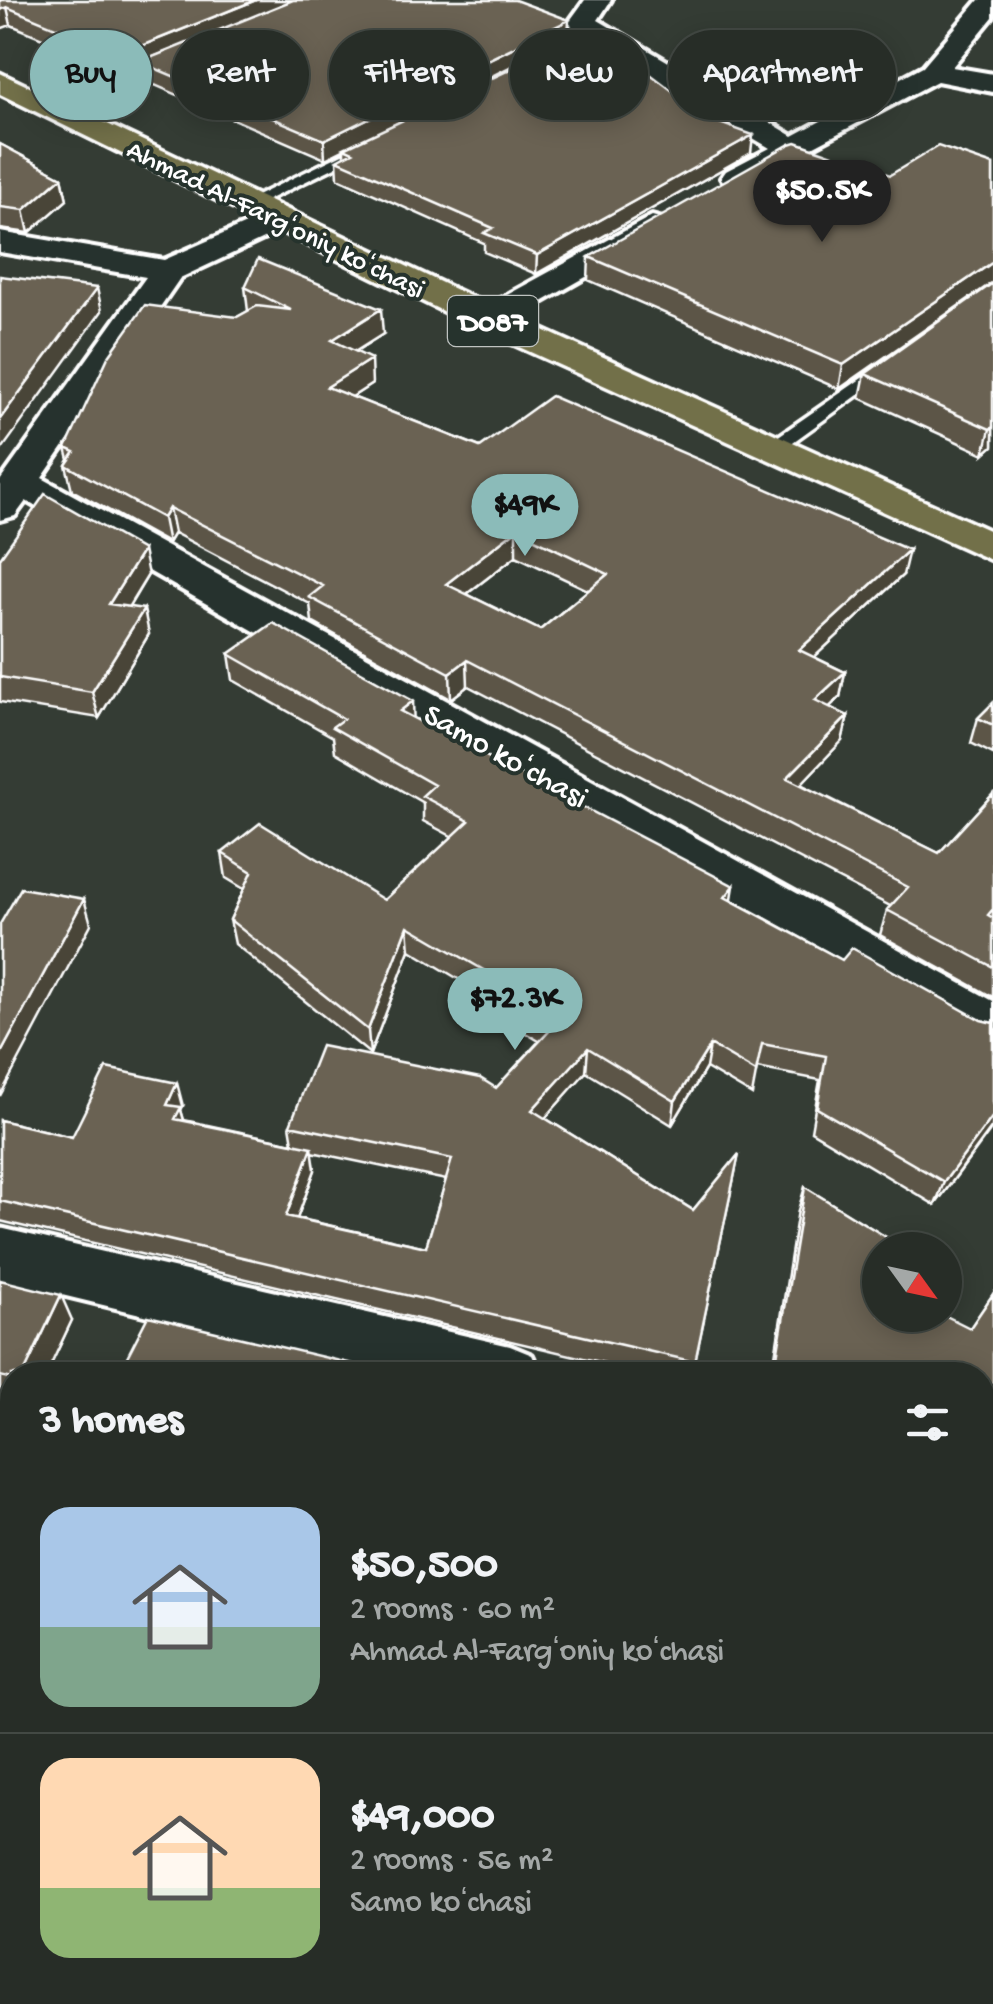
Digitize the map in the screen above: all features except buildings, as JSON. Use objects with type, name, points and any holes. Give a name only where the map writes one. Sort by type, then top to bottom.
[{"type":"main road","name":"Ahmad Al-Fargʻoniy koʻchasi","points":[[0,82],[30,96]]},
{"type":"main road","name":"Ahmad Al-Fargʻoniy koʻchasi","points":[[78,120],[488,319],[993,548]]},
{"type":"street","points":[[598,0],[583,22],[591,38],[791,147]]},
{"type":"street","points":[[707,195],[933,72],[993,0]]},
{"type":"street","points":[[933,72],[993,83]]},
{"type":"street","points":[[0,242],[168,271],[264,212]]},
{"type":"street","points":[[488,319],[674,214]]},
{"type":"street","name":"Samo koʻchasi","points":[[168,271],[10,496],[993,1026]]},
{"type":"street","points":[[0,1254],[455,1362]]},
{"type":"lane","points":[[264,212],[388,136]]},
{"type":"lane","points":[[773,448],[914,346]]}]
